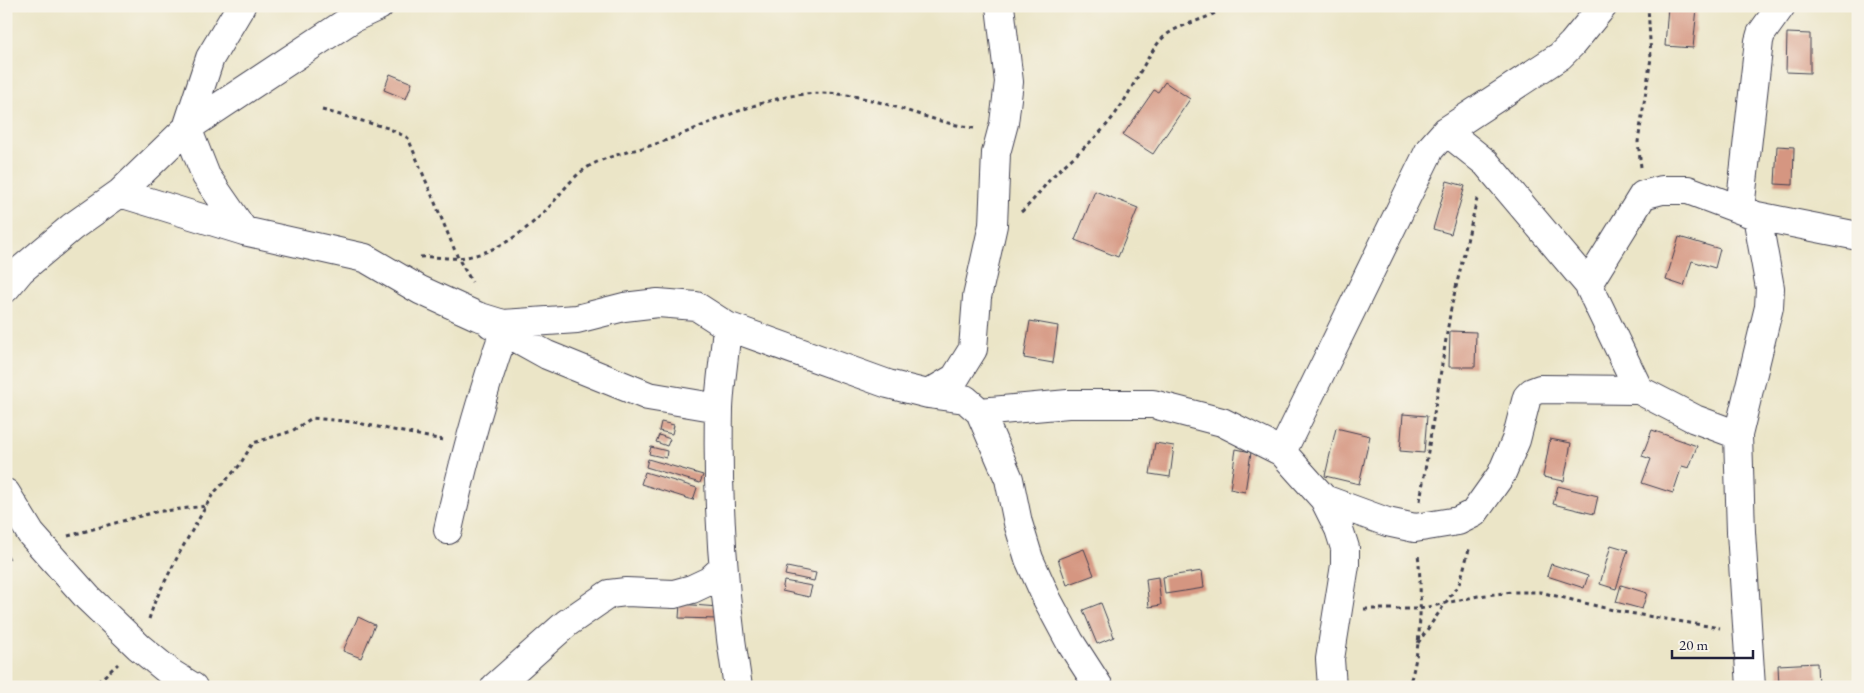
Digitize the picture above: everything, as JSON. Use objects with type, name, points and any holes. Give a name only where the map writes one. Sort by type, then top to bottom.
[{"type":"street","points":[[241,6],[210,58],[187,128],[206,176],[244,231]]},
{"type":"street","points":[[6,288],[28,264],[72,227],[120,193],[187,128],[353,18],[379,6]]},
{"type":"street","points":[[928,394],[955,378],[973,349],[977,297],[993,225],[996,153],[1004,123],[1009,82],[1000,6]]},
{"type":"street","points":[[1282,452],[1430,149],[1446,132],[1560,56],[1603,6]]},
{"type":"street","points":[[1751,687],[1747,640],[1738,435],[1769,307],[1770,288],[1749,212],[1759,41],[1760,34],[1781,6]]},
{"type":"street","points":[[1446,132],[1486,163],[1588,284],[1639,390]]},
{"type":"street","points":[[1588,284],[1643,196],[1662,190],[1688,190],[1749,212],[1858,236]]},
{"type":"street","points":[[120,193],[244,231],[365,258],[420,290],[477,316],[556,359],[648,396],[719,408]]},
{"type":"street","points":[[477,316],[503,324],[577,319],[624,307],[658,303],[696,306],[727,326],[888,384],[928,394],[965,400],[980,412],[1009,479],[1018,523],[1029,559],[1070,642],[1099,687]]},
{"type":"street","points":[[727,326],[719,408],[722,568],[738,687]]},
{"type":"street","points":[[448,530],[463,466],[471,445],[488,377],[504,332]]},
{"type":"street","points":[[1324,499],[1387,522],[1415,528],[1458,521],[1474,513],[1501,475],[1516,440],[1527,397],[1532,392],[1540,389],[1639,390],[1694,419],[1738,435]]},
{"type":"street","points":[[980,412],[1068,404],[1153,404],[1222,422],[1282,452],[1324,499],[1339,529],[1345,548],[1339,609],[1330,659],[1332,687]]},
{"type":"street","points":[[6,493],[40,546],[88,598],[139,647],[172,674],[193,687]]},
{"type":"street","points":[[495,687],[568,623],[609,594],[626,592],[674,594],[692,589],[709,580],[722,568]]},
{"type":"path","points":[[993,225],[1019,213],[1056,174],[1091,142],[1117,112],[1160,41],[1171,32],[1208,18],[1225,6]]},
{"type":"path","points":[[1643,196],[1638,142],[1651,58],[1648,6]]},
{"type":"path","points":[[418,257],[458,258],[487,250],[509,241],[534,223],[571,181],[587,167],[614,156],[696,130],[724,116],[764,103],[801,94],[839,94],[885,103],[917,116],[974,128],[996,127],[1004,123]]},
{"type":"path","points":[[322,110],[388,128],[408,138],[458,258]]},
{"type":"path","points":[[1408,687],[1418,644],[1420,572],[1415,528],[1451,308],[1486,163]]},
{"type":"path","points":[[92,687],[139,647],[155,601],[206,506],[213,494],[239,466],[253,443],[292,431],[312,418],[353,422],[471,445]]},
{"type":"path","points":[[40,546],[155,512],[206,506]]},
{"type":"path","points":[[1418,644],[1447,604],[1460,582],[1467,560],[1474,513]]},
{"type":"path","points":[[1339,609],[1419,609],[1495,594],[1540,592],[1617,611],[1720,628],[1747,640]]},
{"type":"building","points":[[1668,6],[1697,8],[1693,48],[1665,46]]},
{"type":"building","points":[[1787,33],[1810,34],[1810,73],[1786,72]]},
{"type":"building","points":[[390,74],[412,83],[406,99],[384,90]]},
{"type":"building","points":[[1165,82],[1190,99],[1153,154],[1123,135],[1154,90],[1158,92]]},
{"type":"building","points":[[1777,146],[1794,147],[1793,185],[1775,184]]},
{"type":"building","points":[[1447,181],[1465,186],[1451,234],[1433,229]]},
{"type":"building","points":[[1095,191],[1138,208],[1118,257],[1075,240]]},
{"type":"building","points":[[1679,237],[1720,249],[1715,268],[1692,261],[1684,286],[1666,280]]},
{"type":"building","points":[[1030,321],[1058,326],[1053,363],[1024,358]]},
{"type":"building","points":[[1450,331],[1476,332],[1475,367],[1449,367]]},
{"type":"building","points":[[1403,414],[1427,416],[1424,453],[1400,451]]},
{"type":"building","points":[[661,422],[674,425],[672,434],[659,431]]},
{"type":"building","points":[[1336,428],[1370,436],[1359,484],[1325,476]]},
{"type":"building","points":[[1652,430],[1697,446],[1689,468],[1682,466],[1673,493],[1642,483],[1651,459],[1642,456]]},
{"type":"building","points":[[659,435],[670,439],[667,446],[656,442]]},
{"type":"building","points":[[1550,439],[1571,443],[1564,481],[1543,477]]},
{"type":"building","points":[[1155,443],[1174,446],[1170,477],[1150,474]]},
{"type":"building","points":[[651,447],[667,451],[666,458],[649,454]]},
{"type":"building","points":[[1236,449],[1251,452],[1245,492],[1230,489]]},
{"type":"building","points":[[1856,456],[1858,456],[1858,480],[1855,480]]},
{"type":"building","points":[[648,459],[703,475],[700,483],[646,467]]},
{"type":"building","points":[[645,472],[697,488],[693,500],[641,484]]},
{"type":"building","points":[[1558,486],[1598,496],[1594,514],[1553,504]]},
{"type":"building","points":[[1611,545],[1628,550],[1616,589],[1600,584]]},
{"type":"building","points":[[1084,549],[1094,575],[1067,585],[1058,559]]},
{"type":"building","points":[[1551,564],[1588,576],[1584,588],[1547,576]]},
{"type":"building","points":[[787,567],[816,573],[814,581],[785,575]]},
{"type":"building","points":[[1202,571],[1204,588],[1165,594],[1163,577]]},
{"type":"building","points":[[1158,577],[1161,605],[1149,607],[1146,579]]},
{"type":"building","points":[[784,581],[812,586],[809,597],[782,591]]},
{"type":"building","points":[[1621,585],[1647,593],[1642,609],[1616,602]]},
{"type":"building","points":[[1101,603],[1114,637],[1097,644],[1083,610]]},
{"type":"building","points":[[680,604],[718,607],[717,619],[679,618]]},
{"type":"building","points":[[358,617],[375,625],[361,658],[343,651]]},
{"type":"building","points":[[1817,663],[1818,687],[1779,687],[1778,665]]}]
